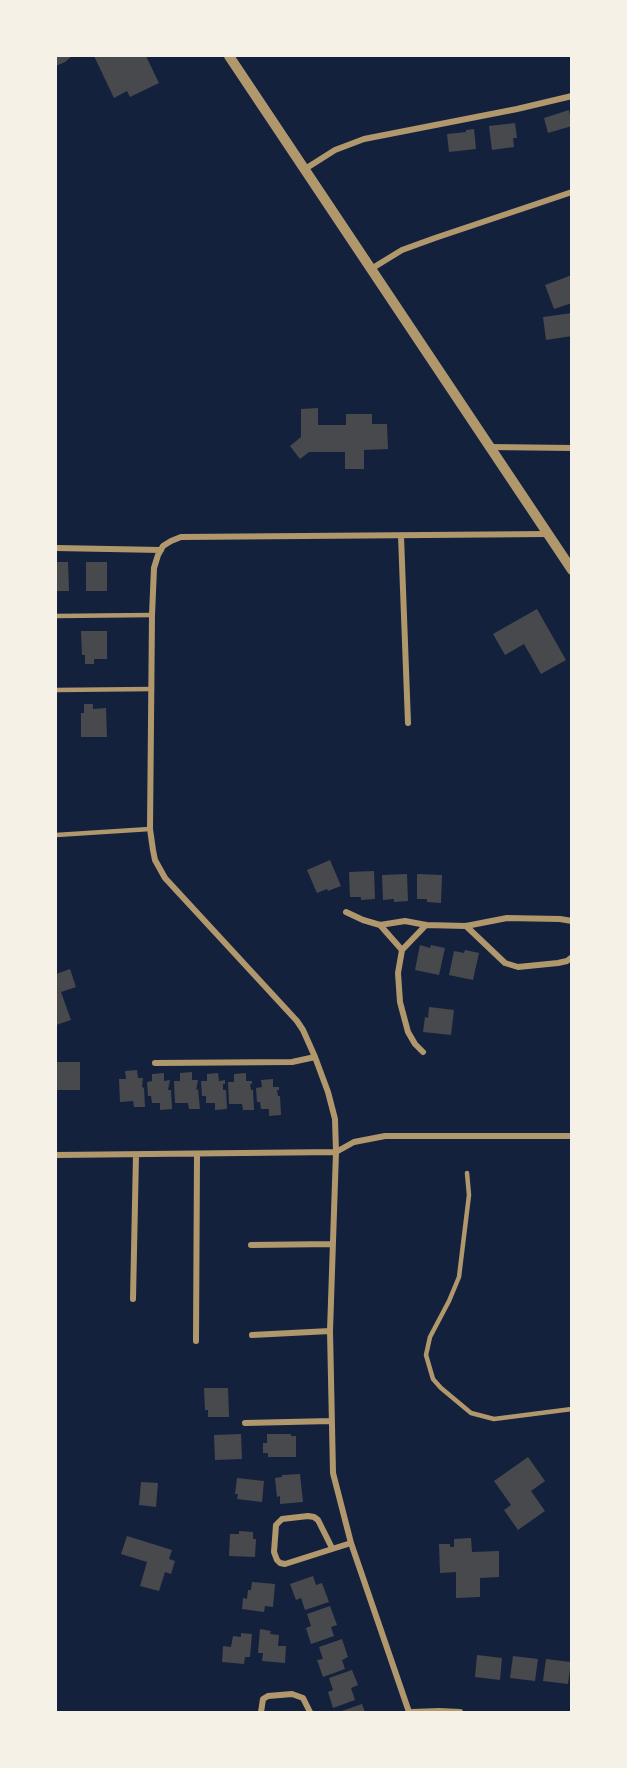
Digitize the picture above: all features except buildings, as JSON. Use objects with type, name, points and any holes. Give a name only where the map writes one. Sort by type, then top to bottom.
[{"type":"street","points":[[229,56],[572,570]]},
{"type":"street","points":[[305,169],[335,150],[364,139],[572,96]]},
{"type":"street","points":[[371,268],[402,250],[572,192]]},
{"type":"street","points":[[490,447],[572,448]]},
{"type":"street","points":[[460,1713],[439,1711],[410,1713],[351,1543],[333,1473],[330,1331],[335,1119],[315,1057],[297,1021],[165,878],[155,860],[150,829],[154,568],[162,548],[181,537],[548,534]]},
{"type":"street","points":[[401,536],[408,723]]},
{"type":"street","points":[[56,548],[162,548]]},
{"type":"street","points":[[346,912],[380,925],[405,921],[426,925],[466,926],[507,918],[572,921]]},
{"type":"street","points":[[380,925],[402,950]]},
{"type":"street","points":[[423,1052],[408,1032],[400,1002],[398,973],[402,950],[426,925]]},
{"type":"street","points":[[466,926],[505,963],[518,967],[558,963],[572,957]]},
{"type":"street","points":[[155,1063],[292,1062],[315,1057]]},
{"type":"street","points":[[56,1155],[336,1152],[354,1142],[385,1136],[572,1136]]},
{"type":"street","points":[[196,1341],[197,1154]]},
{"type":"street","points":[[134,1299],[136,1155]]},
{"type":"street","points":[[251,1245],[333,1244]]},
{"type":"street","points":[[252,1335],[330,1331]]},
{"type":"street","points":[[245,1423],[331,1421]]},
{"type":"street","points":[[332,1548],[318,1520],[314,1517],[282,1519],[276,1525],[274,1552],[280,1563],[285,1564],[351,1543]]},
{"type":"street","points":[[261,1713],[263,1700],[267,1696],[292,1694],[303,1698],[310,1713]]},
{"type":"lane","points":[[56,616],[152,615]]},
{"type":"lane","points":[[56,690],[152,689]]},
{"type":"lane","points":[[56,835],[150,829]]},
{"type":"lane","points":[[467,1173],[469,1195],[459,1276],[430,1337],[426,1355],[433,1379],[471,1413],[495,1419],[572,1409]]}]
